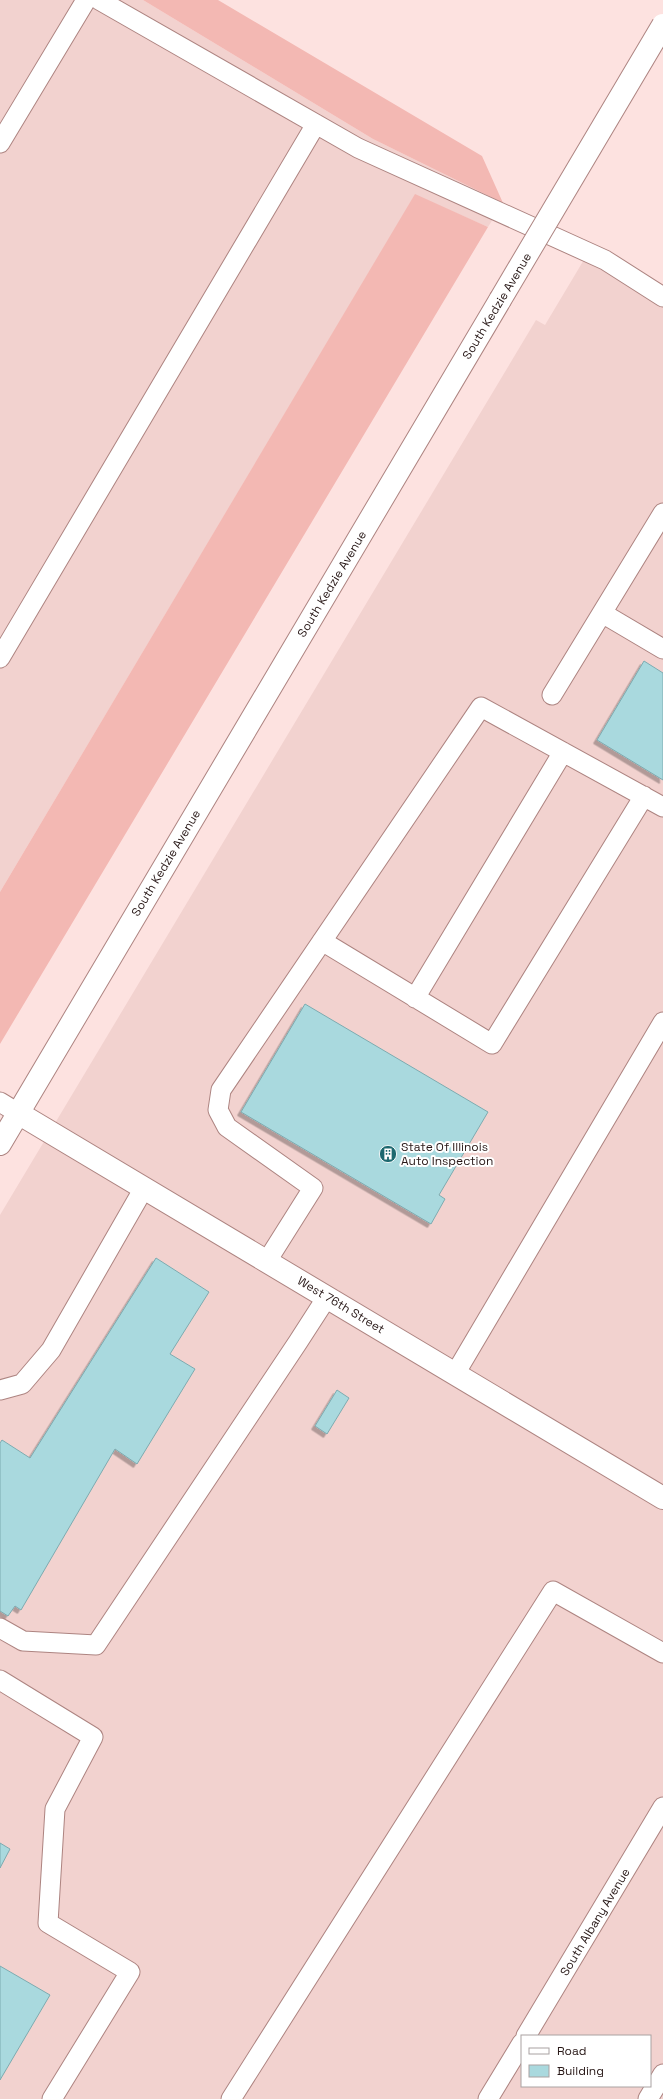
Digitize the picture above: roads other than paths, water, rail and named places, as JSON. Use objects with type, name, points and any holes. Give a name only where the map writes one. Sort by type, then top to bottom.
[{"type":"main road","name":"South Kedzie Avenue","points":[[0,1144],[663,25]]},
{"type":"main road","name":"West 76th Street","points":[[18,1113],[663,1498]]},
{"type":"lane","points":[[0,143],[86,0]]},
{"type":"lane","points":[[99,0],[358,148],[605,260],[663,297]]},
{"type":"lane","points":[[0,658],[316,124]]},
{"type":"lane","points":[[552,695],[663,513]]},
{"type":"lane","points":[[602,613],[663,648]]},
{"type":"lane","points":[[267,1261],[313,1188],[227,1127],[218,1110],[221,1090],[480,707],[663,807]]},
{"type":"lane","points":[[415,998],[563,752]]},
{"type":"lane","points":[[322,941],[492,1044],[644,796]]},
{"type":"lane","points":[[455,1374],[663,1022]]},
{"type":"lane","points":[[0,1102],[18,1113]]},
{"type":"lane","points":[[0,1390],[22,1384],[51,1350],[144,1188]]},
{"type":"lane","points":[[0,1628],[22,1641],[96,1645],[327,1297]]},
{"type":"lane","points":[[230,2099],[553,1591],[663,1654]]},
{"type":"lane","points":[[0,1680],[92,1737],[55,1809],[48,1923],[130,1972],[52,2099]]},
{"type":"lane","name":"South Albany Avenue","points":[[527,2035],[663,1807]]},
{"type":"lane","points":[[488,2099],[521,2045]]},
{"type":"lane","points":[[648,2099],[663,2074]]},
{"type":"place","name":"State Of Illinois Auto Inspection","points":[[388,1154]]}]
